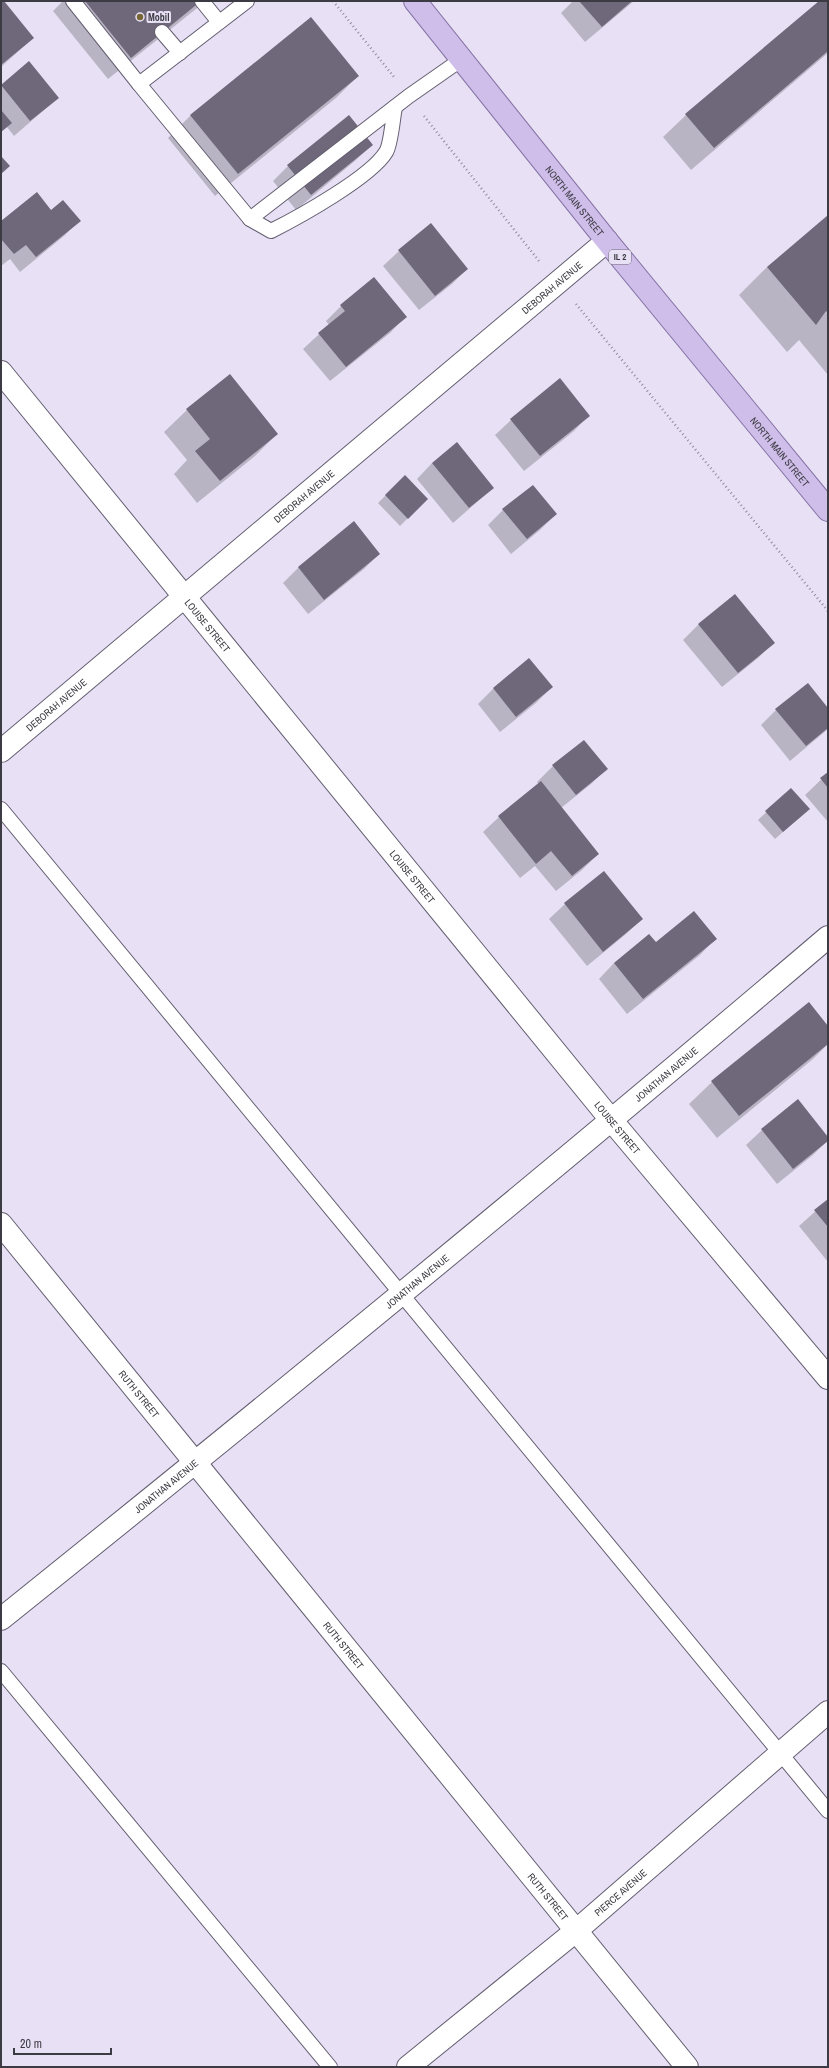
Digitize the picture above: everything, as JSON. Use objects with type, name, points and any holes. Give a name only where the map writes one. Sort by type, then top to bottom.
[{"type":"main road","name":"NORTH MAIN STREET","points":[[415,1],[607,241],[828,510]]},
{"type":"street","name":"DEBORAH AVENUE","points":[[1,751],[607,241]]},
{"type":"street","name":"LOUISE STREET","points":[[1,372],[612,1121],[828,1378]]},
{"type":"street","name":"JONATHAN AVENUE","points":[[1,1619],[196,1462],[612,1121],[828,937]]},
{"type":"street","name":"RUTH STREET","points":[[1,1224],[687,2067]]},
{"type":"street","name":"PIERCE AVENUE","points":[[408,2067],[577,1930],[828,1712]]},
{"type":"lane","points":[[73,1],[250,219],[271,231],[302,215],[365,173],[387,151],[395,107]]},
{"type":"lane","points":[[202,1],[219,22]]},
{"type":"lane","points":[[139,84],[247,1]]},
{"type":"lane","points":[[162,32],[180,53]]},
{"type":"lane","points":[[250,219],[409,96],[462,59]]},
{"type":"lane","points":[[1,809],[828,1811]]},
{"type":"lane","points":[[1,1671],[330,2067]]},
{"type":"path","points":[[333,1],[533,254]]},
{"type":"path","points":[[584,314],[828,611]]},
{"type":"building","points":[[1,1],[4,1],[34,38],[1,65]]},
{"type":"building","name":"Mobil","points":[[85,1],[201,1],[131,58]]},
{"type":"building","points":[[579,1],[632,1],[602,27]]},
{"type":"building","points":[[819,1],[828,1],[828,51],[714,148],[685,114]]},
{"type":"building","points":[[311,17],[359,76],[238,174],[190,115]]},
{"type":"building","points":[[29,61],[59,98],[30,121],[1,85]]},
{"type":"building","points":[[1,110],[12,123],[1,132]]},
{"type":"building","points":[[349,115],[373,145],[311,195],[287,165]]},
{"type":"building","points":[[1,156],[10,166],[1,174]]},
{"type":"building","points":[[37,192],[51,210],[63,200],[81,221],[36,257],[26,245],[14,254],[1,239],[1,221]]},
{"type":"building","points":[[828,215],[828,313],[826,311],[816,325],[767,267]]},
{"type":"building","points":[[431,223],[468,269],[435,296],[398,250]]},
{"type":"building","points":[[374,277],[407,317],[346,367],[318,333],[345,311],[340,305]]},
{"type":"building","points":[[230,374],[278,434],[220,481],[195,451],[210,439],[186,409]]},
{"type":"building","points":[[560,378],[590,416],[540,456],[510,419]]},
{"type":"building","points":[[457,442],[494,488],[469,508],[432,463]]},
{"type":"building","points":[[405,475],[428,499],[408,519],[385,495]]},
{"type":"building","points":[[533,485],[557,514],[527,539],[502,509]]},
{"type":"building","points":[[354,521],[380,554],[324,600],[298,567]]},
{"type":"building","points":[[735,594],[775,643],[738,673],[698,624]]},
{"type":"building","points":[[529,658],[553,687],[516,717],[493,688]]},
{"type":"building","points":[[808,683],[828,708],[828,728],[806,746],[775,709]]},
{"type":"building","points":[[584,740],[608,769],[576,795],[552,765]]},
{"type":"building","points":[[828,772],[828,788],[820,778]]},
{"type":"building","points":[[541,781],[599,854],[572,876],[551,851],[536,864],[498,816]]},
{"type":"building","points":[[791,788],[810,809],[783,832],[765,811]]},
{"type":"building","points":[[604,871],[643,919],[603,952],[564,903]]},
{"type":"building","points":[[694,911],[717,939],[643,999],[614,963],[649,934],[656,942]]},
{"type":"building","points":[[809,1002],[828,1026],[828,1044],[739,1116],[711,1081]]},
{"type":"building","points":[[798,1099],[828,1137],[828,1141],[793,1169],[761,1129]]},
{"type":"building","points":[[828,1199],[828,1227],[814,1210]]},
{"type":"place","name":"Mobil","points":[[140,17]]}]
